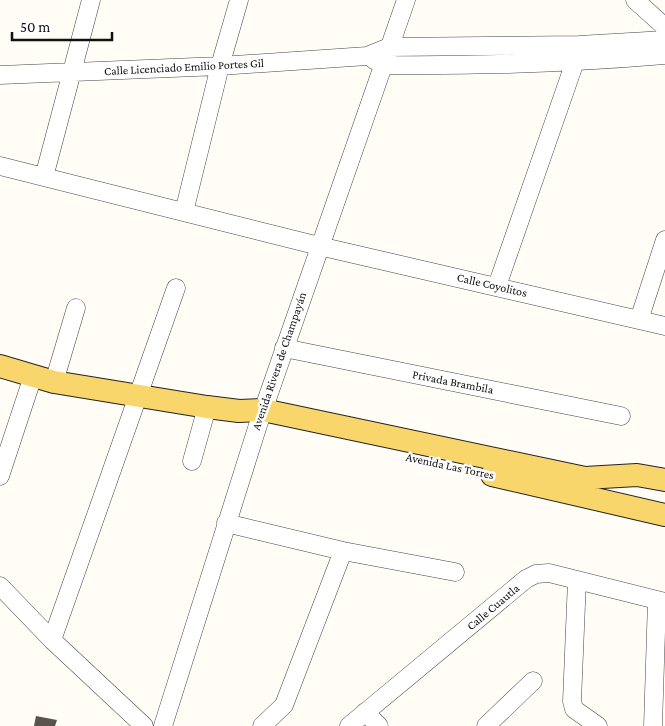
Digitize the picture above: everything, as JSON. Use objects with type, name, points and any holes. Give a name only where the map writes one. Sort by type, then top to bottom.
[{"type":"main road","name":"Avenida Las Torres","points":[[0,366],[44,379],[239,411],[665,515]]},
{"type":"main road","name":"Avenida Las Torres","points":[[260,417],[585,478],[618,474],[665,480]]},
{"type":"street","points":[[44,178],[91,0]]},
{"type":"street","points":[[184,212],[220,66],[240,0]]},
{"type":"street","name":"Avenida Rivera de Champayán","points":[[163,726],[260,417],[406,0]]},
{"type":"street","points":[[637,0],[665,27]]},
{"type":"street","name":"Calle Licenciado Emilio Portes Gil","points":[[0,75],[220,66],[367,56],[389,47],[579,45],[665,40]]},
{"type":"street","points":[[496,286],[576,62],[579,45]]},
{"type":"street","points":[[367,56],[384,65],[494,65],[576,62],[665,55]]},
{"type":"street","name":"Calle Coyolitos","points":[[0,166],[319,246],[665,326]]},
{"type":"street","points":[[639,320],[665,240]]},
{"type":"street","points":[[52,640],[176,288]]},
{"type":"street","points":[[0,476],[76,308]]},
{"type":"street","name":"Privada Brambila","points":[[284,348],[622,416]]},
{"type":"street","points":[[192,461],[207,407]]},
{"type":"street","points":[[226,523],[342,550],[455,572]]},
{"type":"street","points":[[262,726],[284,705],[342,550]]},
{"type":"street","name":"Calle Cuautla","points":[[349,726],[526,580],[536,574],[549,573],[661,601]]},
{"type":"street","points":[[577,580],[572,701],[584,720]]},
{"type":"street","points":[[0,586],[52,640],[144,726]]},
{"type":"street","points":[[654,726],[661,601]]},
{"type":"street","points":[[486,726],[533,681]]},
{"type":"street","points":[[365,712],[379,726]]},
{"type":"building","points":[[36,716],[57,720],[55,726],[34,726]]}]
